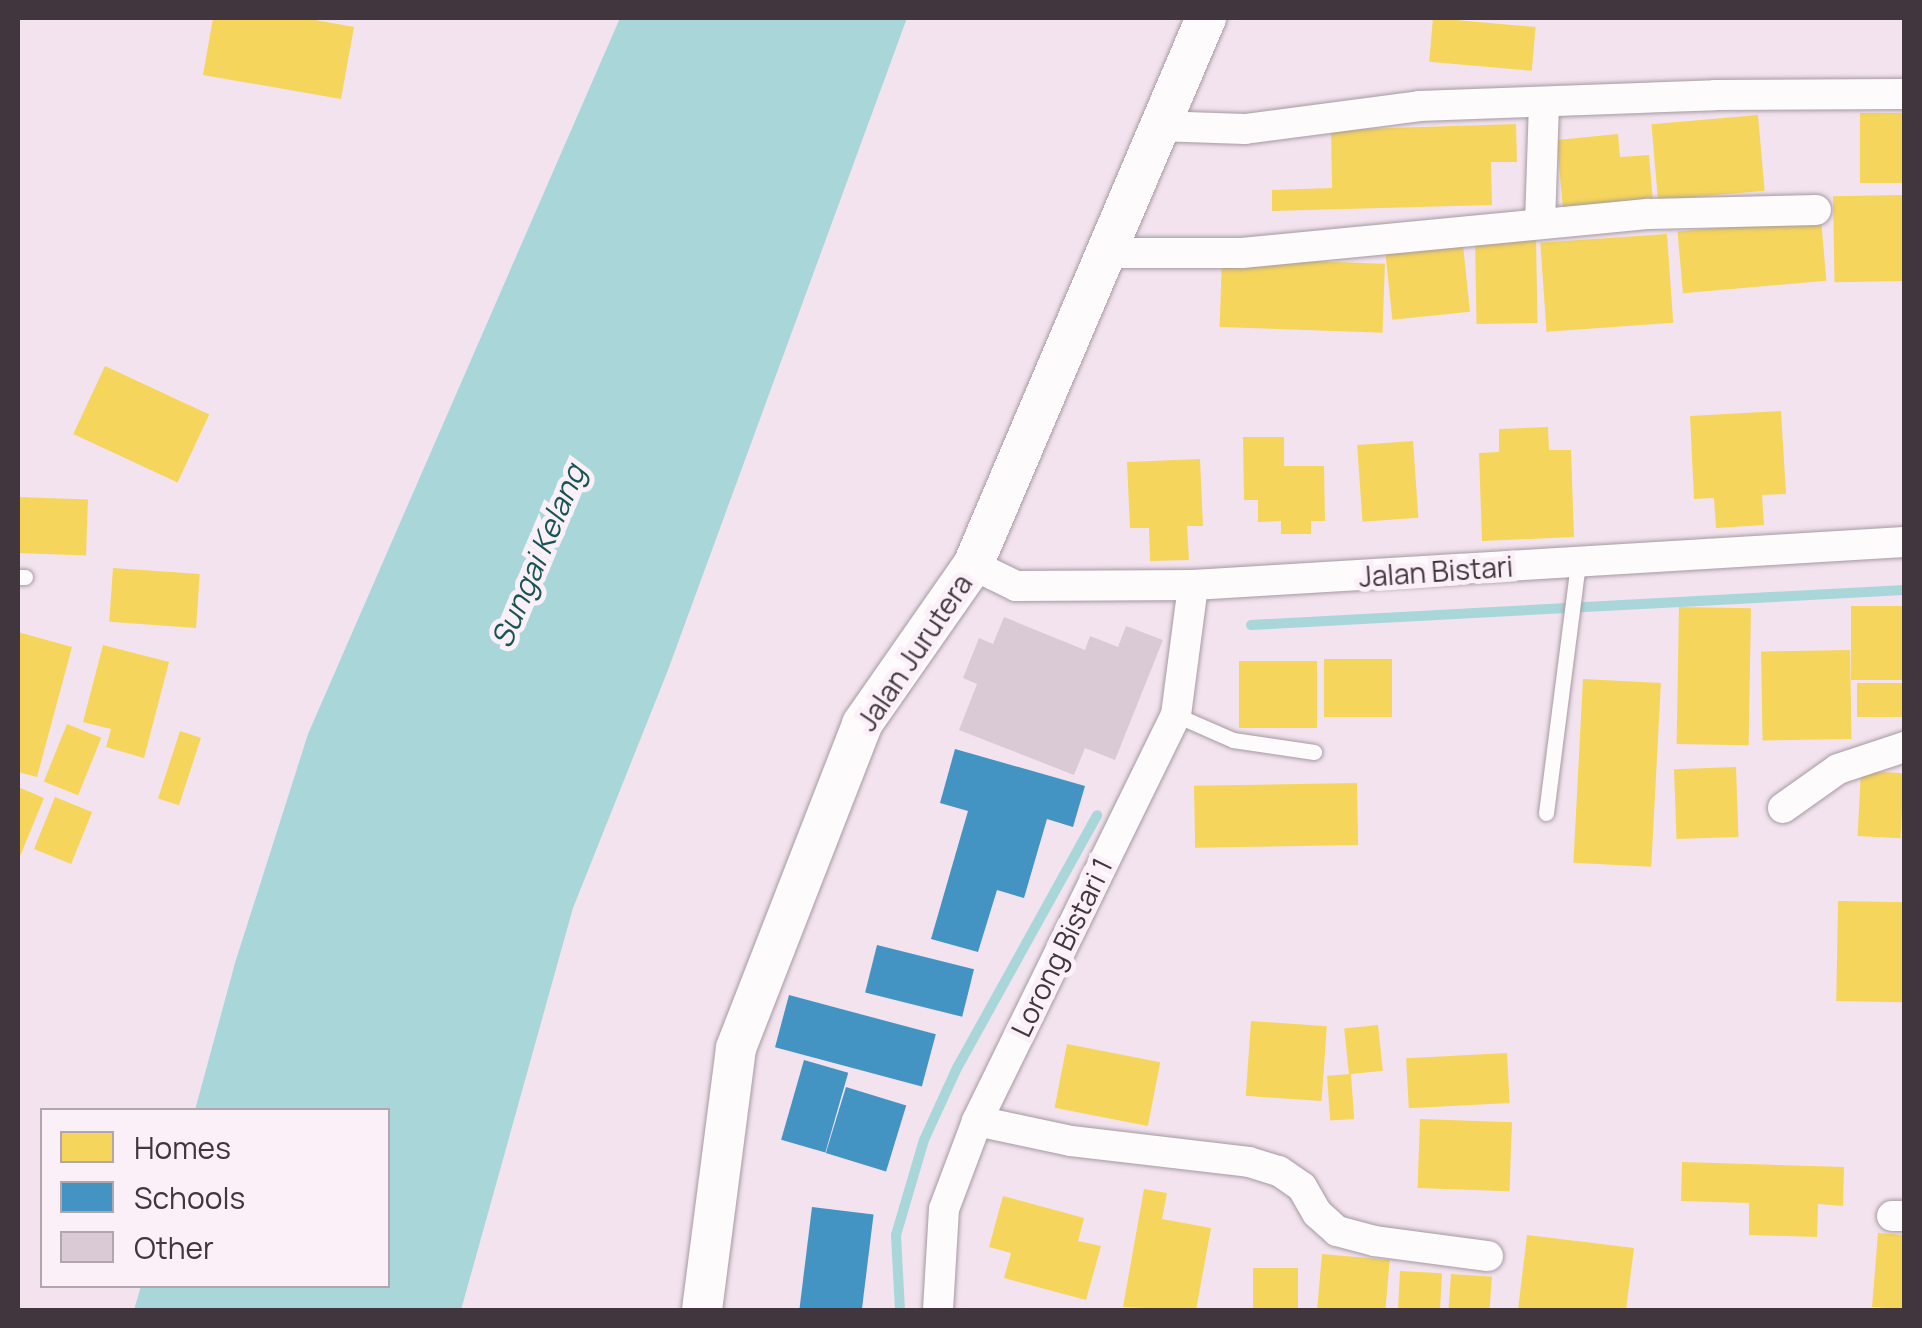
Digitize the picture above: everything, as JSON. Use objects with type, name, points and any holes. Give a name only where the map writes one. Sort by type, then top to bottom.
[{"type":"street","name":"Jalan Jurutera","points":[[702,1310],[736,1048],[862,724],[972,565],[1206,18]]},
{"type":"street","points":[[1157,126],[1245,129],[1420,106],[1714,95],[1904,94]]},
{"type":"street","points":[[1540,224],[1544,104]]},
{"type":"street","points":[[1102,254],[1242,253],[1649,214],[1816,210]]},
{"type":"street","name":"Jalan Bistari","points":[[972,565],[1016,586],[1193,585],[1576,574],[1904,542]]},
{"type":"street","name":"Lorong Bistari 1","points":[[938,1310],[944,1209],[977,1120],[1176,715],[1193,585]]},
{"type":"street","points":[[1783,808],[1838,769],[1904,747]]},
{"type":"street","points":[[977,1120],[1071,1141],[1248,1162],[1279,1170],[1302,1187],[1317,1213],[1337,1231],[1375,1241],[1488,1256]]},
{"type":"lane","points":[[1546,813],[1576,574]]},
{"type":"lane","points":[[1176,715],[1233,740],[1314,752]]},
{"type":"water","name":"Sungai Kelang","points":[[620,18],[907,18],[668,670],[573,908],[461,1310],[134,1310],[140,1288],[390,1288],[390,1108],[196,1108],[235,963],[308,734]]},
{"type":"building: Homes","points":[[213,18],[304,18],[354,27],[341,99],[203,75]]},
{"type":"building: Homes","points":[[1433,18],[1536,27],[1532,71],[1429,62]]},
{"type":"building: Homes","points":[[1860,113],[1904,113],[1904,183],[1860,183]]},
{"type":"building: Homes","points":[[1758,115],[1765,191],[1658,200],[1651,124]]},
{"type":"building: Homes","points":[[1516,124],[1517,162],[1491,162],[1492,205],[1272,211],[1272,190],[1332,188],[1331,130]]},
{"type":"building: Homes","points":[[1618,134],[1620,157],[1649,155],[1653,202],[1563,210],[1557,140]]},
{"type":"building: Homes","points":[[1902,195],[1904,281],[1835,282],[1833,196]]},
{"type":"building: Homes","points":[[1821,219],[1826,281],[1683,293],[1678,232]]},
{"type":"building: Homes","points":[[1667,234],[1673,323],[1547,332],[1540,243]]},
{"type":"building: Homes","points":[[1536,237],[1538,323],[1477,324],[1475,238]]},
{"type":"building: Homes","points":[[1463,245],[1470,312],[1392,320],[1385,253]]},
{"type":"building: Homes","points":[[1222,258],[1385,264],[1382,333],[1220,327]]},
{"type":"building: Homes","points":[[105,366],[209,415],[178,483],[73,434]]},
{"type":"building: Homes","points":[[1781,411],[1786,494],[1762,495],[1764,525],[1716,528],[1714,498],[1694,499],[1690,416]]},
{"type":"building: Homes","points":[[1548,427],[1549,450],[1571,450],[1574,537],[1482,541],[1479,453],[1499,452],[1499,429]]},
{"type":"building: Homes","points":[[1243,437],[1284,437],[1284,466],[1324,466],[1325,521],[1311,521],[1311,534],[1281,534],[1281,521],[1258,522],[1258,500],[1244,500]]},
{"type":"building: Homes","points":[[1413,441],[1418,518],[1363,522],[1357,445]]},
{"type":"building: Homes","points":[[1200,459],[1203,526],[1187,526],[1189,560],[1150,561],[1149,528],[1130,528],[1127,462]]},
{"type":"building: Homes","points":[[18,497],[88,499],[86,555],[18,553]]},
{"type":"building: Homes","points":[[113,568],[200,574],[196,628],[109,622]]},
{"type":"building: Homes","points":[[1851,606],[1904,606],[1904,680],[1851,680]]},
{"type":"building: Homes","points":[[1679,607],[1751,608],[1749,745],[1677,744]]},
{"type":"building: Homes","points":[[18,632],[72,647],[37,777],[18,772]]},
{"type":"building: Homes","points":[[103,645],[169,662],[144,758],[106,747],[111,729],[83,722]]},
{"type":"building: Homes","points":[[1850,650],[1852,739],[1763,741],[1761,652]]},
{"type":"building: Homes","points":[[1324,659],[1392,659],[1392,717],[1324,717]]},
{"type":"building: Homes","points":[[1239,661],[1317,661],[1317,728],[1239,728]]},
{"type":"building: Homes","points":[[1583,679],[1661,683],[1651,867],[1573,863]]},
{"type":"building: Homes","points":[[1857,683],[1904,683],[1904,717],[1857,717]]},
{"type":"building: Homes","points":[[67,724],[101,738],[78,795],[44,781]]},
{"type":"building: Homes","points":[[180,731],[201,738],[179,805],[158,799]]},
{"type":"building: Homes","points":[[1736,767],[1738,837],[1676,839],[1674,769]]},
{"type":"building: Homes","points":[[1861,771],[1904,773],[1901,838],[1858,836]]},
{"type":"building: Homes","points":[[1357,783],[1358,845],[1195,848],[1194,786]]},
{"type":"building: Homes","points":[[18,787],[44,798],[18,861]]},
{"type":"building: Homes","points":[[55,797],[92,812],[71,864],[34,849]]},
{"type":"building: Homes","points":[[1838,901],[1904,902],[1902,1002],[1836,1001]]},
{"type":"building: Homes","points":[[1251,1021],[1327,1026],[1322,1101],[1246,1096]]},
{"type":"building: Homes","points":[[1378,1025],[1383,1071],[1349,1074],[1344,1029]]},
{"type":"building: Homes","points":[[1067,1044],[1160,1062],[1148,1126],[1055,1108]]},
{"type":"building: Homes","points":[[1507,1053],[1510,1103],[1409,1108],[1406,1058]]},
{"type":"building: Homes","points":[[1351,1074],[1354,1119],[1330,1121],[1327,1076]]},
{"type":"building: Homes","points":[[1420,1119],[1512,1122],[1510,1191],[1418,1188]]},
{"type":"building: Homes","points":[[1682,1162],[1844,1167],[1843,1206],[1818,1204],[1817,1237],[1749,1235],[1749,1203],[1681,1201]]},
{"type":"building: Homes","points":[[1144,1189],[1167,1193],[1162,1219],[1211,1228],[1196,1310],[1123,1307]]},
{"type":"building: Homes","points":[[1003,1196],[1084,1218],[1078,1241],[1101,1246],[1086,1300],[1004,1278],[1011,1253],[989,1247]]},
{"type":"building: Homes","points":[[1878,1233],[1904,1235],[1904,1309],[1872,1307]]},
{"type":"building: Homes","points":[[1527,1235],[1634,1248],[1626,1310],[1518,1310]]},
{"type":"building: Homes","points":[[1322,1254],[1390,1260],[1385,1310],[1317,1310]]},
{"type":"building: Homes","points":[[1253,1268],[1298,1268],[1298,1310],[1253,1310]]},
{"type":"building: Homes","points":[[1400,1271],[1442,1273],[1440,1310],[1398,1310]]},
{"type":"building: Homes","points":[[1451,1274],[1492,1277],[1490,1310],[1448,1310]]},
{"type":"building: Schools","points":[[955,749],[1085,786],[1073,827],[1047,819],[1024,898],[997,890],[978,952],[931,939],[968,811],[940,803]]},
{"type":"building: Schools","points":[[877,945],[974,969],[962,1017],[865,993]]},
{"type":"building: Schools","points":[[789,995],[936,1034],[922,1087],[775,1047]]},
{"type":"building: Schools","points":[[804,1060],[848,1073],[825,1152],[781,1140]]},
{"type":"building: Schools","points":[[846,1087],[906,1105],[886,1171],[826,1153]]},
{"type":"building: Schools","points":[[812,1207],[874,1215],[862,1310],[799,1310]]},
{"type":"building: Other","points":[[1004,617],[1085,650],[1090,636],[1118,647],[1126,626],[1163,640],[1115,760],[1085,748],[1074,775],[959,730],[977,684],[963,678],[979,638],[993,644]]},
{"type":"waterway","points":[[1251,625],[1904,590]]},
{"type":"waterway","points":[[900,1310],[896,1235],[924,1140],[957,1068],[1097,815]]}]
